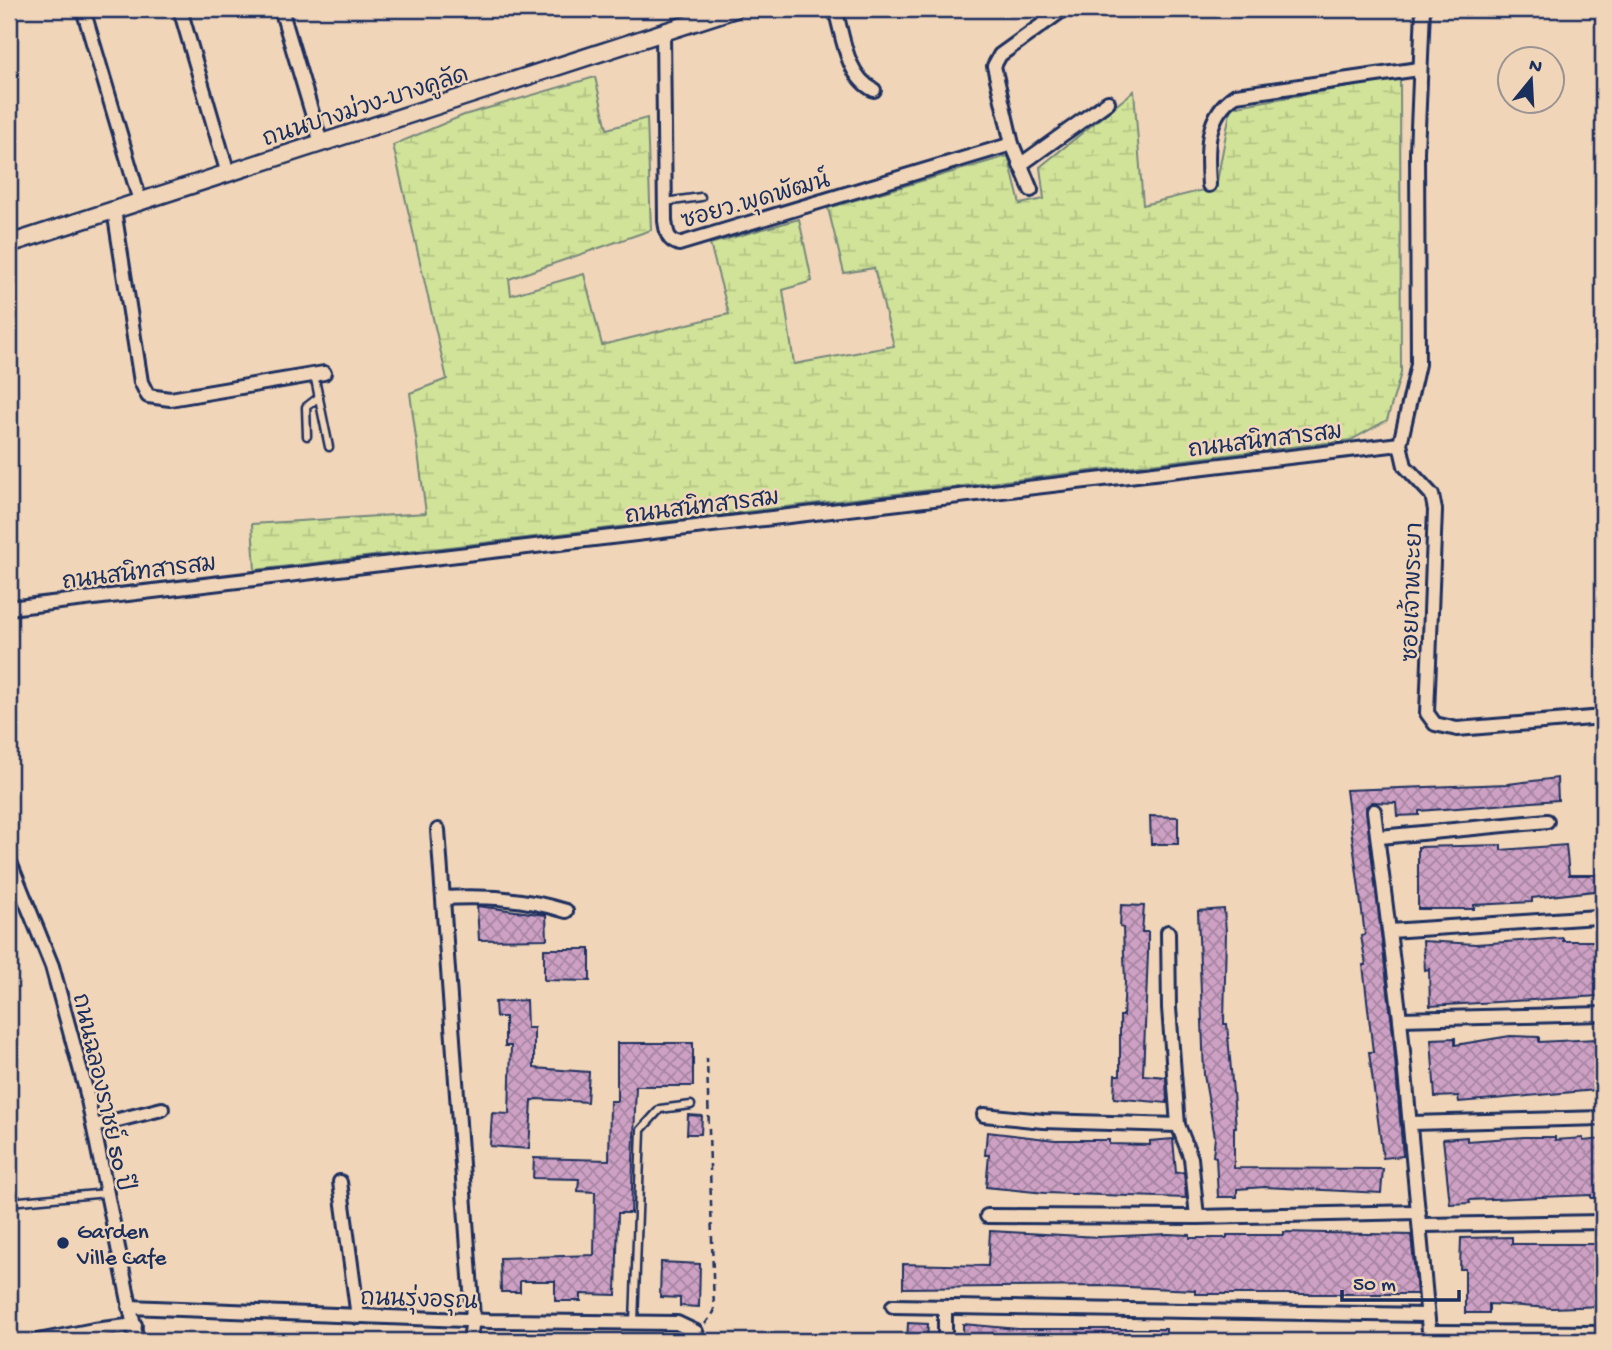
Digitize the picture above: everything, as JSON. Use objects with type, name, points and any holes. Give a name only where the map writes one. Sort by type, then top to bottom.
[{"type":"street","points":[[83,9],[140,201]]},
{"type":"street","points":[[180,9],[228,174]]},
{"type":"street","points":[[281,9],[321,143]]},
{"type":"street","name":"ถนนบางม่วง-บางคูลัด","points":[[9,244],[735,9]]},
{"type":"street","points":[[835,9],[853,71],[865,85],[874,90]]},
{"type":"street","points":[[1031,190],[1012,144],[994,66],[1000,55],[1064,9]]},
{"type":"street","points":[[1400,444],[1418,364],[1419,69],[1423,9]]},
{"type":"street","name":"ซอยว.พุดพัฒน์","points":[[663,32],[665,202],[667,235],[671,242],[679,244],[1012,144]]},
{"type":"street","points":[[1209,185],[1207,153],[1210,131],[1222,107],[1236,95],[1419,69]]},
{"type":"street","points":[[1020,165],[1108,102]]},
{"type":"street","points":[[114,210],[141,382],[148,396],[170,399],[319,374]]},
{"type":"street","name":"ถนนสนิทสารสม","points":[[9,608],[1400,444]]},
{"type":"street","name":"ซอยเจ้าพระยา","points":[[1400,444],[1405,466],[1432,495],[1435,510],[1427,713],[1429,720],[1442,727],[1457,729],[1603,717]]},
{"type":"street","points":[[1374,811],[1380,837],[1400,1019],[1429,1336],[1603,1333]]},
{"type":"street","points":[[1380,837],[1547,821]]},
{"type":"street","points":[[438,830],[473,1318],[470,1341]]},
{"type":"street","name":"ถนนฉลองราชย์ 50 ปี","points":[[9,860],[52,966],[94,1126],[137,1341]]},
{"type":"street","points":[[443,898],[498,895],[566,911]]},
{"type":"street","points":[[1390,931],[1597,917]]},
{"type":"street","points":[[1168,932],[1169,1008],[1178,1125],[1191,1158],[1197,1217]]},
{"type":"street","points":[[1400,1019],[1603,1014]]},
{"type":"street","points":[[94,1126],[162,1109]]},
{"type":"street","points":[[984,1115],[1043,1121],[1178,1125]]},
{"type":"street","points":[[1410,1123],[1603,1118]]},
{"type":"street","points":[[340,1182],[358,1317]]},
{"type":"street","points":[[987,1216],[1420,1218],[1603,1223]]},
{"type":"street","points":[[893,1306],[1427,1315]]},
{"type":"street","name":"ถนนรุ่งอรุณ","points":[[130,1307],[358,1317],[473,1318],[490,1321],[677,1323],[690,1327]]},
{"type":"street","points":[[945,1308],[945,1341]]},
{"type":"street","points":[[38,1341],[95,1335],[135,1325]]},
{"type":"street","points":[[690,1327],[696,1332],[698,1341]]},
{"type":"lane","points":[[665,202],[701,197]]},
{"type":"lane","points":[[319,374],[319,397],[329,447]]},
{"type":"lane","points":[[307,436],[306,407],[319,397]]},
{"type":"lane","points":[[634,1322],[641,1130],[660,1109],[691,1105]]},
{"type":"lane","points":[[9,1202],[107,1193]]},
{"type":"path","points":[[690,1327],[705,1324],[714,1312],[707,1058]]},
{"type":"green space","points":[[595,77],[607,129],[647,118],[651,230],[509,279],[511,295],[584,274],[602,345],[729,314],[710,244],[799,219],[812,281],[783,290],[794,364],[894,346],[874,268],[844,273],[828,208],[1008,156],[1020,204],[1044,199],[1040,167],[1134,91],[1143,205],[1216,187],[1231,107],[1400,78],[1401,373],[1387,420],[1351,440],[255,570],[252,524],[426,513],[410,393],[447,379],[393,145],[464,115]]},
{"type":"building","points":[[1557,778],[1558,800],[1419,811],[1419,815],[1397,816],[1396,803],[1372,802],[1366,807],[1393,1034],[1403,1156],[1383,1158],[1369,1052],[1373,1052],[1361,936],[1365,935],[1346,790],[1508,784]]},
{"type":"building","points":[[1150,816],[1178,817],[1178,844],[1151,844]]},
{"type":"building","points":[[1501,845],[1501,850],[1566,845],[1569,875],[1603,875],[1603,890],[1532,898],[1532,902],[1474,905],[1474,909],[1418,909],[1418,847]]},
{"type":"building","points":[[1121,905],[1144,906],[1142,932],[1148,932],[1148,953],[1143,1075],[1166,1077],[1167,1103],[1114,1098],[1115,1075],[1120,1075],[1120,1016],[1123,1016],[1125,982],[1123,928],[1120,927]]},
{"type":"building","points":[[477,906],[546,915],[547,939],[479,940]]},
{"type":"building","points":[[1224,909],[1224,1024],[1227,1024],[1236,1127],[1234,1168],[1383,1169],[1381,1193],[1265,1187],[1237,1189],[1237,1197],[1218,1197],[1216,1157],[1213,1156],[1215,1137],[1204,1075],[1198,911]]},
{"type":"building","points":[[1563,938],[1563,941],[1603,941],[1603,959],[1596,959],[1599,996],[1430,1006],[1429,969],[1425,970],[1423,941],[1476,944]]},
{"type":"building","points":[[544,949],[590,949],[590,981],[544,980]]},
{"type":"building","points":[[526,1000],[527,1028],[534,1028],[534,1068],[589,1072],[587,1102],[536,1099],[532,1101],[529,1149],[490,1146],[492,1113],[509,1114],[511,1046],[505,1046],[505,1017],[496,1017],[495,1002]]},
{"type":"building","points":[[1510,1036],[1539,1037],[1539,1042],[1596,1039],[1596,1090],[1459,1102],[1458,1096],[1435,1097],[1431,1039],[1455,1038],[1455,1045]]},
{"type":"building","points":[[617,1043],[693,1043],[693,1086],[636,1086],[631,1213],[618,1213],[616,1295],[581,1294],[581,1301],[555,1301],[555,1281],[520,1281],[520,1292],[501,1292],[500,1258],[594,1255],[595,1192],[578,1191],[579,1179],[533,1178],[534,1158],[609,1160],[610,1101],[617,1101]]},
{"type":"building","points":[[688,1115],[702,1116],[701,1134],[687,1134]]},
{"type":"building","points":[[987,1132],[1055,1140],[1109,1140],[1109,1144],[1150,1145],[1150,1141],[1173,1139],[1176,1173],[1184,1172],[1186,1198],[1045,1193],[986,1187],[989,1155],[985,1155]]},
{"type":"building","points":[[1467,1137],[1467,1141],[1524,1137],[1555,1137],[1555,1140],[1583,1138],[1583,1141],[1603,1139],[1603,1198],[1591,1198],[1591,1195],[1469,1200],[1470,1203],[1450,1204],[1443,1139]]},
{"type":"building","points":[[990,1231],[1099,1237],[1168,1234],[1190,1235],[1190,1238],[1284,1235],[1284,1232],[1411,1235],[1417,1294],[1195,1294],[1195,1290],[1105,1286],[903,1288],[903,1264],[988,1266]]},
{"type":"building","points":[[1512,1237],[1512,1244],[1603,1244],[1603,1306],[1552,1308],[1489,1304],[1489,1313],[1465,1313],[1465,1269],[1460,1269],[1461,1238]]},
{"type":"building","points":[[661,1262],[700,1264],[699,1307],[680,1306],[680,1298],[660,1297]]},
{"type":"building","points":[[908,1323],[928,1324],[927,1341],[907,1341]]},
{"type":"building","points":[[963,1324],[1018,1329],[1166,1329],[1166,1341],[963,1341]]},
{"type":"place","name":"Garden Ville Cafe","points":[[63,1243]]}]
